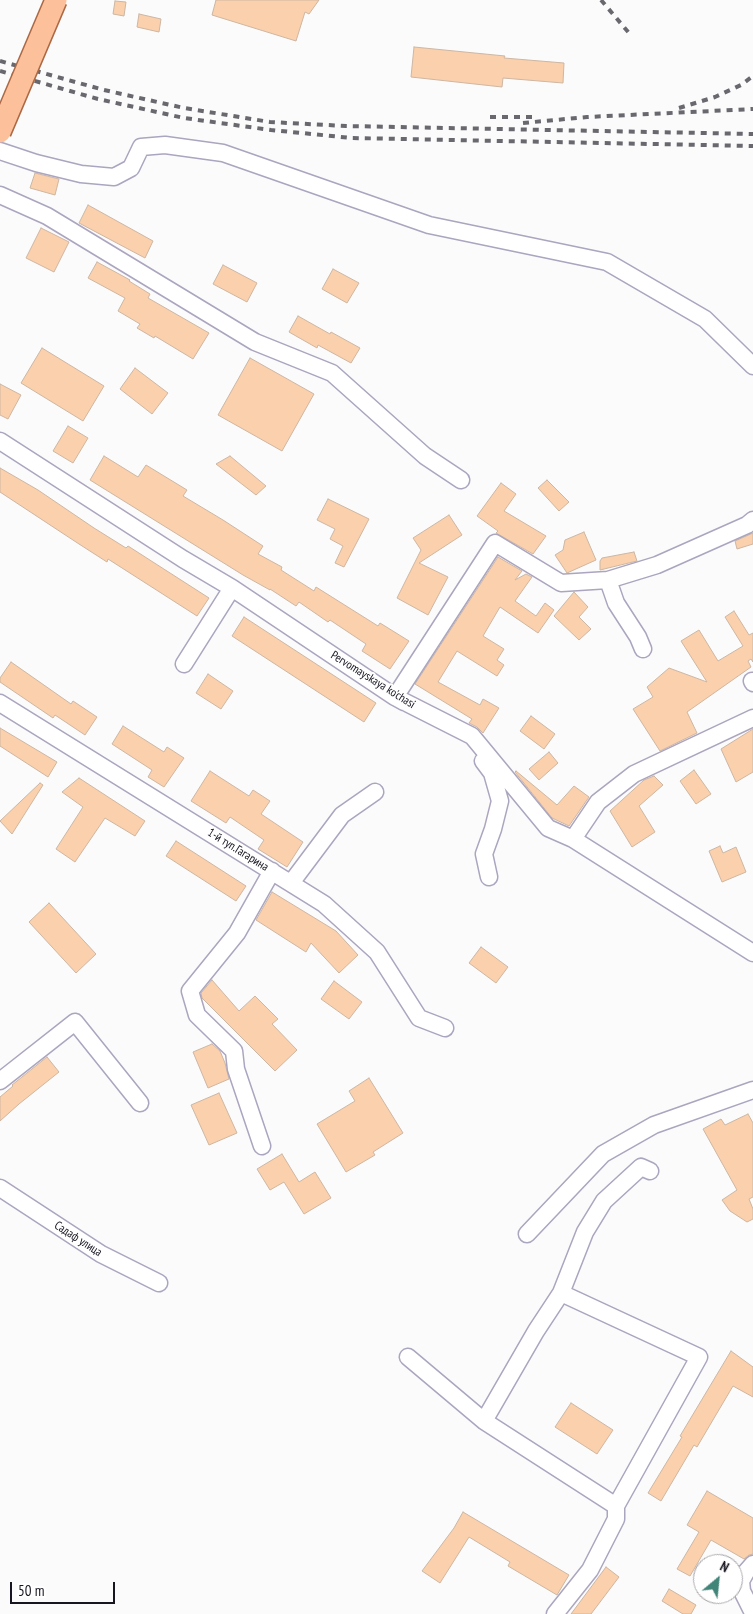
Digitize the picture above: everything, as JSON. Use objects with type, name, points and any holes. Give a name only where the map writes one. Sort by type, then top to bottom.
[{"type":"main road","points":[[0,132],[56,0]]},
{"type":"street","points":[[0,151],[72,172],[114,177],[131,168],[142,147],[165,145],[223,153],[429,225],[607,262],[705,319],[753,366]]},
{"type":"street","points":[[0,195],[47,216],[255,342],[332,373],[425,456],[461,480]]},
{"type":"street","name":"Pervomayskaya ko'chasi","points":[[0,441],[183,559],[232,588],[395,696],[472,736],[548,828],[573,839],[753,953]]},
{"type":"street","points":[[489,877],[484,854],[500,801],[492,773],[468,742],[395,696],[494,543],[561,583],[608,580],[657,565],[751,523]]},
{"type":"street","points":[[608,580],[616,602],[638,637],[643,649]]},
{"type":"street","points":[[184,664],[232,588]]},
{"type":"street","name":"1-й туп.Гагарина","points":[[0,703],[324,904],[377,952],[419,1018],[445,1028]]},
{"type":"street","points":[[573,839],[598,802],[634,774],[753,718]]},
{"type":"street","points":[[291,883],[342,815],[374,792]]},
{"type":"street","points":[[262,1146],[236,1069],[234,1051],[197,1015],[190,991],[237,933],[272,871]]},
{"type":"street","points":[[0,1081],[75,1022],[140,1103]]},
{"type":"street","points":[[527,1234],[603,1154],[654,1125],[753,1090]]},
{"type":"street","points":[[484,1421],[536,1331],[561,1293],[584,1232],[604,1202],[641,1167],[650,1171]]},
{"type":"street","name":"Садаф улица","points":[[0,1188],[100,1254],[160,1283]]},
{"type":"street","points":[[555,1614],[590,1570],[616,1519],[616,1506],[700,1357],[561,1293]]},
{"type":"street","points":[[408,1357],[484,1421],[616,1506]]},
{"type":"street","points":[[753,1564],[746,1572],[742,1581],[742,1591],[753,1613]]},
{"type":"building","points":[[216,0],[319,0],[309,14],[305,12],[296,41],[212,15]]},
{"type":"building","points":[[115,1],[126,2],[124,16],[113,14]]},
{"type":"building","points":[[139,14],[161,19],[159,32],[137,27]]},
{"type":"building","points":[[414,47],[564,63],[563,83],[503,78],[502,87],[411,77]]},
{"type":"building","points":[[35,173],[59,179],[55,195],[30,188]]},
{"type":"building","points":[[88,205],[153,241],[145,258],[79,223]]},
{"type":"building","points":[[41,228],[69,242],[54,272],[26,258]]},
{"type":"building","points":[[97,262],[130,280],[150,294],[148,298],[209,333],[193,359],[155,336],[154,338],[137,328],[140,324],[118,311],[125,298],[88,278]]},
{"type":"building","points":[[223,265],[257,283],[247,302],[213,284]]},
{"type":"building","points":[[333,269],[359,283],[347,303],[322,289]]},
{"type":"building","points":[[298,316],[360,348],[351,363],[318,345],[317,348],[289,332]]},
{"type":"building","points":[[42,348],[104,386],[83,421],[21,383]]},
{"type":"building","points":[[250,358],[314,394],[282,451],[218,415]]},
{"type":"building","points":[[135,368],[168,393],[152,414],[120,389]]},
{"type":"building","points":[[0,384],[21,395],[8,419],[0,415]]},
{"type":"building","points":[[68,426],[88,438],[73,463],[53,451]]},
{"type":"building","points":[[104,456],[138,477],[146,465],[187,490],[183,496],[263,546],[258,554],[282,567],[281,570],[314,591],[316,587],[378,626],[380,623],[409,641],[390,669],[362,651],[366,644],[330,620],[328,622],[299,602],[296,606],[90,480]]},
{"type":"building","points":[[230,456],[266,486],[256,495],[216,464]]},
{"type":"building","points":[[0,468],[209,598],[197,616],[108,559],[107,562],[0,492]]},
{"type":"building","points":[[547,480],[569,502],[559,511],[538,488]]},
{"type":"building","points":[[501,483],[516,494],[504,511],[546,536],[533,554],[496,533],[498,531],[477,516]]},
{"type":"building","points":[[328,499],[369,519],[344,567],[335,563],[343,546],[330,539],[335,529],[317,520]]},
{"type":"building","points":[[449,515],[462,535],[419,563],[448,577],[428,615],[397,598],[421,550],[413,538]]},
{"type":"building","points":[[584,532],[596,560],[567,573],[555,555],[563,550],[565,540]]},
{"type":"building","points":[[753,533],[753,544],[737,549],[735,541]]},
{"type":"building","points":[[634,552],[637,561],[600,570],[602,558]]},
{"type":"building","points":[[498,557],[522,571],[515,580],[526,574],[532,577],[515,601],[536,616],[545,603],[554,610],[538,633],[500,607],[483,636],[504,649],[497,660],[504,665],[497,676],[457,651],[438,682],[480,705],[483,699],[499,708],[483,733],[469,723],[472,719],[415,684]]},
{"type":"building","points":[[574,592],[588,607],[579,617],[591,629],[579,640],[554,616]]},
{"type":"building","points":[[734,611],[749,635],[753,633],[753,662],[751,659],[748,661],[751,667],[687,712],[697,733],[660,751],[633,709],[653,697],[647,687],[669,668],[707,682],[681,641],[699,630],[718,661],[743,646],[725,617]]},
{"type":"building","points":[[244,617],[376,703],[364,722],[232,636]]},
{"type":"building","points":[[11,662],[71,704],[73,701],[97,717],[85,735],[55,715],[53,718],[0,682],[0,678]]},
{"type":"building","points":[[208,674],[233,691],[221,709],[196,693]]},
{"type":"building","points":[[531,716],[555,734],[544,749],[520,731]]},
{"type":"building","points":[[123,726],[164,752],[167,747],[184,758],[164,787],[148,777],[152,770],[112,744]]},
{"type":"building","points":[[0,728],[57,762],[48,777],[0,746]]},
{"type":"building","points":[[753,729],[753,772],[736,782],[721,749]]},
{"type":"building","points":[[549,752],[558,763],[539,780],[529,769]]},
{"type":"building","points":[[694,770],[711,794],[696,804],[680,781]]},
{"type":"building","points":[[210,771],[249,796],[253,790],[270,801],[261,814],[303,842],[287,867],[258,849],[264,840],[230,817],[226,823],[191,801]]},
{"type":"building","points":[[516,771],[557,805],[574,786],[589,797],[569,826],[552,818]]},
{"type":"building","points":[[654,776],[663,785],[639,806],[655,832],[632,847],[610,811],[644,780]]},
{"type":"building","points":[[79,778],[145,821],[135,836],[105,818],[75,862],[56,849],[83,807],[62,792]]},
{"type":"building","points":[[40,783],[43,785],[12,834],[0,821]]},
{"type":"building","points":[[176,841],[246,886],[236,901],[166,856]]},
{"type":"building","points":[[720,846],[723,853],[736,847],[746,872],[722,882],[709,851]]},
{"type":"building","points":[[272,892],[336,931],[358,955],[339,973],[311,943],[306,952],[256,920]]},
{"type":"building","points":[[49,903],[96,954],[76,973],[29,922]]},
{"type":"building","points":[[481,947],[508,967],[496,983],[469,963]]},
{"type":"building","points":[[212,980],[239,1011],[255,996],[278,1019],[272,1024],[297,1050],[275,1071],[202,998],[201,993]]},
{"type":"building","points":[[334,981],[362,1002],[349,1019],[321,999]]},
{"type":"building","points":[[212,1044],[220,1051],[229,1079],[208,1088],[193,1052]]},
{"type":"building","points":[[47,1057],[59,1072],[0,1121],[0,1097]]},
{"type":"building","points":[[369,1078],[403,1133],[373,1152],[375,1155],[346,1172],[317,1124],[355,1101],[349,1091]]},
{"type":"building","points":[[219,1093],[237,1133],[209,1145],[191,1105]]},
{"type":"building","points":[[748,1114],[753,1123],[753,1197],[749,1199],[753,1209],[753,1219],[747,1222],[730,1211],[722,1200],[737,1190],[703,1129],[721,1119],[725,1125]]},
{"type":"building","points":[[282,1154],[299,1182],[315,1172],[331,1198],[304,1214],[284,1182],[270,1190],[257,1169]]},
{"type":"building","points":[[731,1351],[753,1367],[753,1397],[733,1386],[697,1447],[694,1445],[661,1501],[648,1493]]},
{"type":"building","points":[[571,1403],[613,1430],[597,1454],[555,1427]]},
{"type":"building","points":[[707,1491],[753,1518],[753,1554],[744,1559],[743,1554],[735,1554],[711,1540],[703,1554],[693,1554],[693,1571],[690,1576],[677,1569],[699,1532],[687,1525]]},
{"type":"building","points":[[463,1512],[569,1575],[557,1595],[508,1566],[510,1562],[469,1537],[440,1583],[422,1571],[454,1528]]},
{"type":"building","points":[[606,1567],[619,1577],[591,1614],[571,1614]]},
{"type":"building","points":[[669,1589],[696,1605],[691,1614],[683,1614],[662,1601]]},
{"type":"railway","points":[[601,0],[629,33]]},
{"type":"railway","points":[[0,61],[104,90],[184,108],[270,122],[346,126],[753,134]]},
{"type":"railway","points":[[0,71],[98,99],[184,118],[271,130],[352,138],[753,146]]},
{"type":"railway","points":[[679,108],[715,97],[741,85],[753,76]]},
{"type":"railway","points":[[523,123],[587,117],[753,109]]},
{"type":"railway","points":[[490,117],[534,117]]}]
